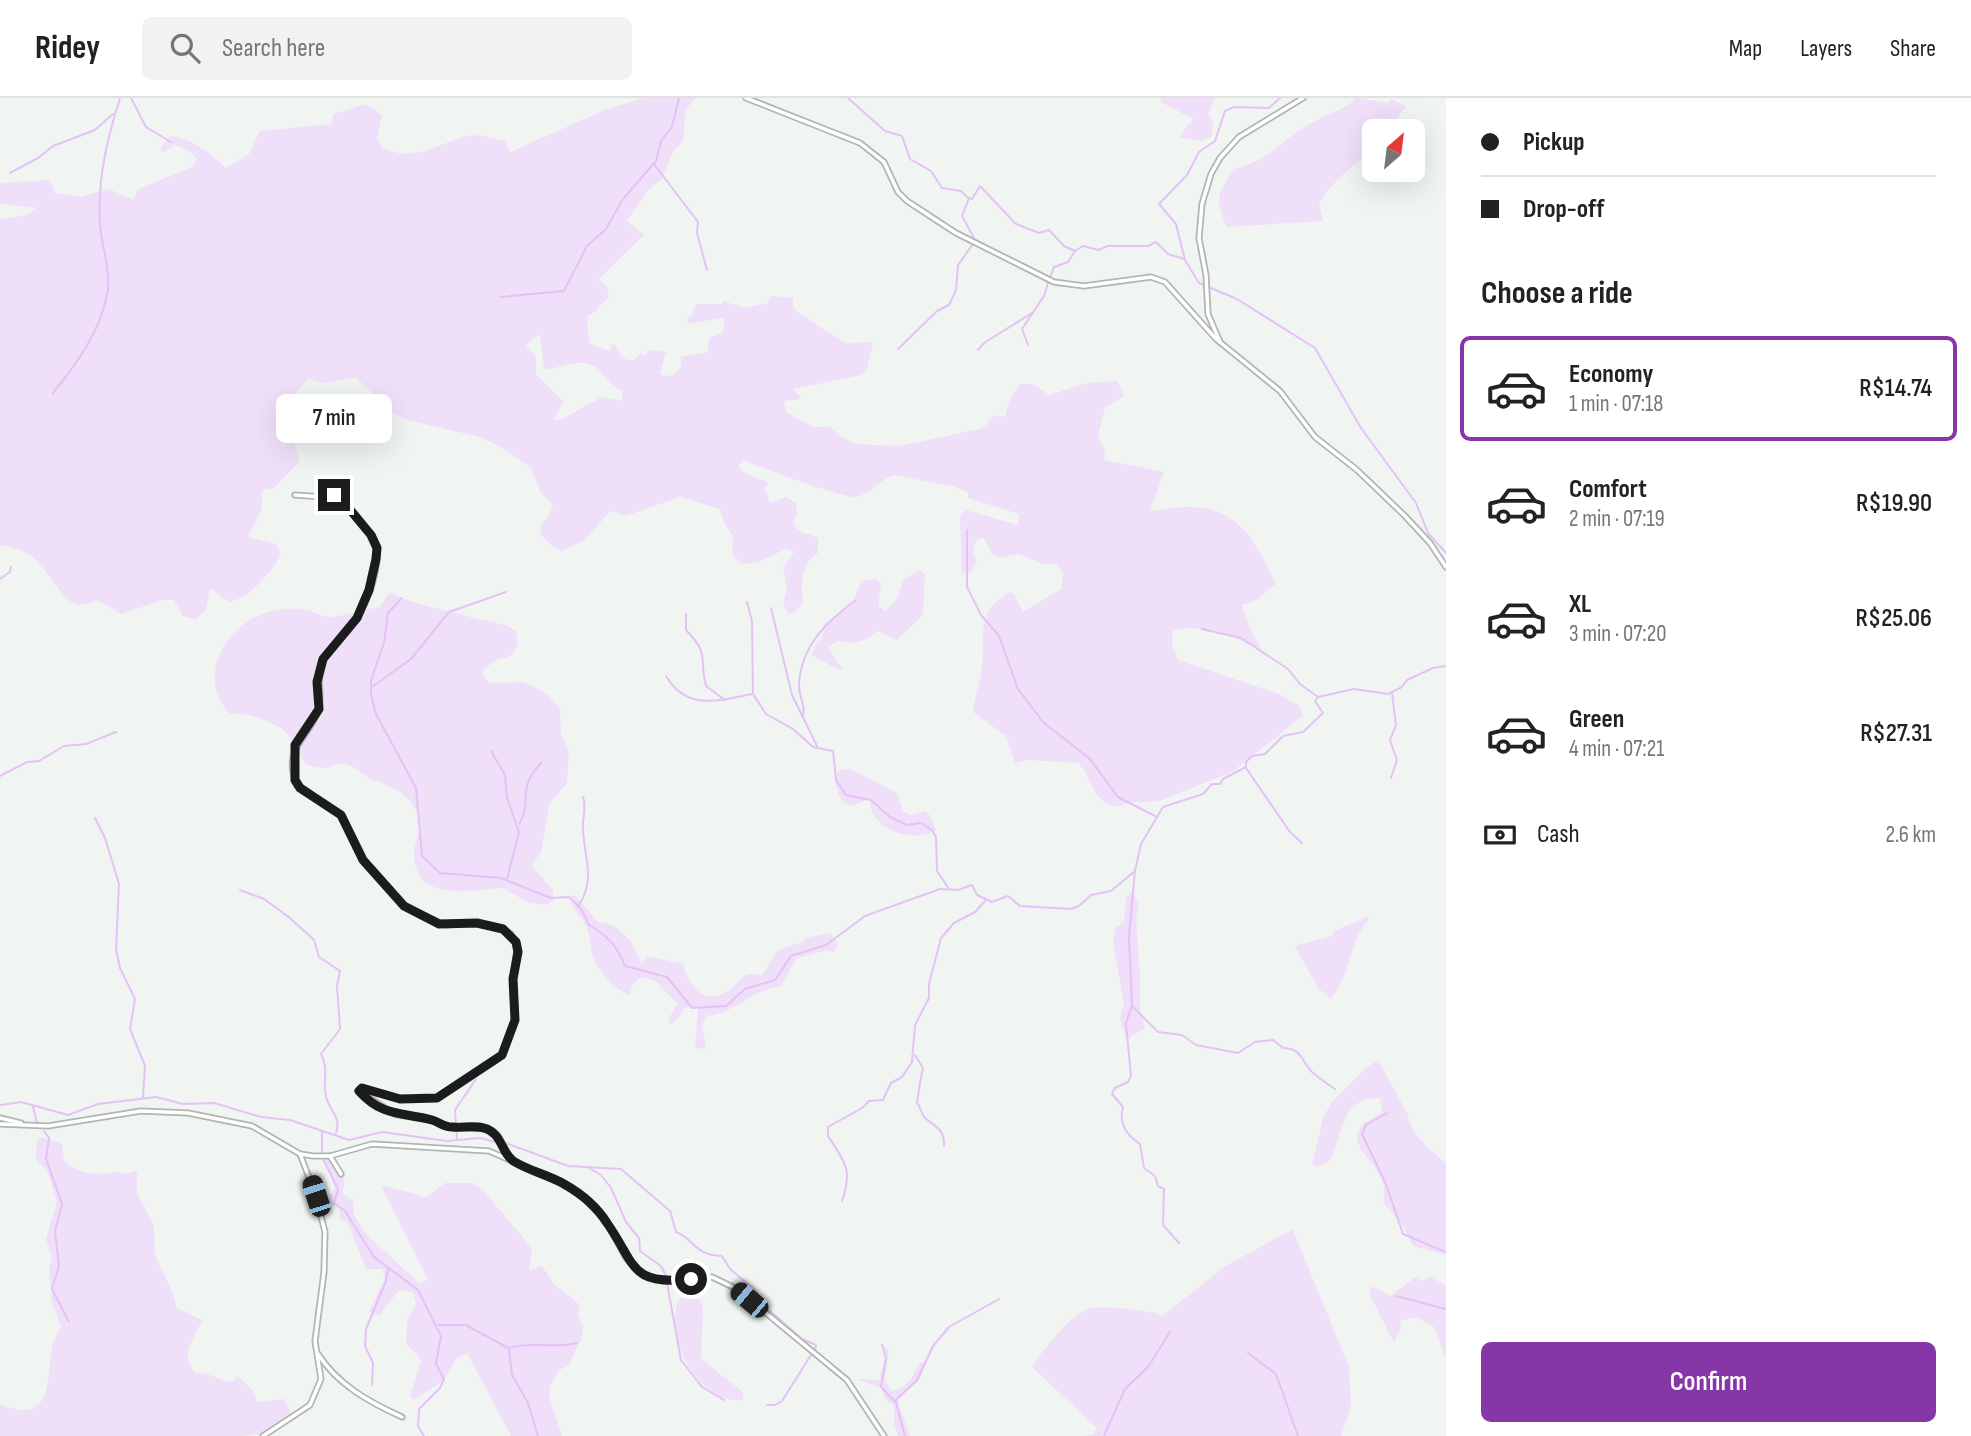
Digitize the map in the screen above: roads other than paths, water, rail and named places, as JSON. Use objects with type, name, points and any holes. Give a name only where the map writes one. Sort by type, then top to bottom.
[{"type":"street","points":[[746,98],[860,143],[884,162],[898,192],[907,201],[956,233],[1054,282],[1084,286],[1151,278],[1162,280],[1221,344],[1275,385],[1315,437],[1357,470],[1405,516],[1430,543],[1446,567]]},
{"type":"street","points":[[1221,344],[1208,314],[1206,275],[1199,237],[1202,204],[1211,174],[1220,158],[1239,136],[1303,98]]},
{"type":"street","points":[[295,495],[338,498],[371,535],[377,548],[366,600],[349,629],[323,659],[319,671],[319,709],[295,745],[293,768],[297,785],[341,815],[363,860],[404,906],[439,924],[477,923],[503,929],[511,934],[517,947],[513,986],[515,1020],[502,1055],[437,1098],[411,1100],[362,1088],[359,1091],[396,1115],[431,1119],[447,1127],[487,1129],[499,1136],[512,1161]]},
{"type":"street","points":[[0,1124],[48,1126],[122,1112],[188,1113],[252,1126],[300,1154],[330,1156],[360,1146],[394,1143],[435,1149],[480,1149],[563,1183],[583,1197],[606,1221],[626,1258],[642,1274],[665,1281],[712,1277],[737,1289],[847,1380],[884,1436]]},
{"type":"street","points":[[0,1118],[25,1125]]},
{"type":"street","points":[[262,1436],[297,1416],[314,1399],[321,1379],[315,1349],[326,1247],[322,1216],[300,1154]]},
{"type":"street","points":[[330,1156],[341,1174]]},
{"type":"street","points":[[315,1349],[332,1373],[353,1391],[402,1417]]},
{"type":"waterway","points":[[53,393],[87,345],[105,304],[108,281],[100,225],[100,192],[107,145],[120,98]]},
{"type":"waterway","points":[[131,98],[146,127],[171,142]]},
{"type":"waterway","points":[[501,297],[564,291],[587,246],[606,229],[623,199],[656,161],[661,141],[672,127],[679,98]]},
{"type":"waterway","points":[[848,98],[885,131],[902,136],[910,159],[931,171],[942,188],[961,191],[968,198]]},
{"type":"waterway","points":[[1280,98],[1269,108],[1234,107],[1225,111],[1215,141],[1199,152],[1187,175],[1159,204],[1176,224],[1185,260],[1199,283],[1237,299],[1315,348],[1361,428],[1416,503],[1428,533],[1446,553]]},
{"type":"waterway","points":[[10,173],[38,158],[53,146],[95,130],[113,114]]},
{"type":"waterway","points":[[654,164],[698,222],[697,233],[707,270]]},
{"type":"waterway","points":[[974,238],[962,216],[969,198],[972,199],[980,186],[1016,224],[1039,233],[1049,230],[1064,246],[1075,251]]},
{"type":"waterway","points":[[1050,278],[1054,267],[1068,262],[1075,251],[1083,246],[1098,250],[1108,246],[1148,246],[1156,242],[1168,254],[1184,259]]},
{"type":"waterway","points":[[898,349],[937,311],[949,305],[956,290],[958,265],[973,244]]},
{"type":"waterway","points":[[1028,345],[1022,329],[1044,296],[1048,283]]},
{"type":"waterway","points":[[978,350],[984,343],[1032,313]]},
{"type":"waterway","points":[[967,530],[967,587],[981,615],[999,636],[1018,689],[1043,722],[1090,759],[1118,797],[1155,816]]},
{"type":"waterway","points":[[0,579],[10,572],[11,567]]},
{"type":"waterway","points":[[372,687],[411,659],[449,612],[506,592]]},
{"type":"waterway","points":[[402,598],[388,613],[384,643],[371,680],[371,695],[376,714],[416,788],[422,856],[440,873],[501,878],[551,898],[569,897],[581,909],[589,925],[611,942],[625,966],[667,977],[692,1008],[726,1006],[745,989],[775,980],[791,956],[826,945],[865,916],[940,889],[958,890],[972,885],[977,895],[992,902],[1008,896],[1020,906],[1071,909],[1079,906],[1091,895],[1111,891],[1135,871]]},
{"type":"waterway","points":[[803,716],[799,684],[810,646],[826,626],[856,600]]},
{"type":"waterway","points":[[747,602],[752,621],[753,694],[766,714],[793,729],[813,747],[833,751],[836,780],[846,795],[871,800],[890,817],[907,825],[921,823],[932,830],[936,837],[937,871],[949,889]]},
{"type":"waterway","points":[[771,608],[792,695],[817,746]]},
{"type":"waterway","points":[[686,614],[686,630],[701,651],[706,686],[725,700]]},
{"type":"waterway","points":[[1179,1243],[1163,1225],[1164,1189],[1158,1186],[1155,1176],[1144,1168],[1140,1144],[1125,1128],[1122,1119],[1123,1107],[1112,1094],[1115,1088],[1128,1082],[1131,1076],[1126,1023],[1132,1006],[1129,936],[1135,871],[1141,844],[1163,807],[1203,794],[1212,784],[1220,784],[1223,779],[1246,767],[1246,762],[1252,756],[1265,754],[1283,736],[1303,732],[1323,713],[1315,701],[1318,697],[1300,684],[1288,669],[1241,638],[1202,629]]},
{"type":"waterway","points":[[1318,697],[1354,689],[1388,694],[1402,687],[1407,680],[1433,668],[1446,666]]},
{"type":"waterway","points":[[666,676],[674,687],[694,699],[705,701],[752,694]]},
{"type":"waterway","points":[[1391,778],[1397,760],[1390,740],[1396,725],[1392,693]]},
{"type":"waterway","points":[[0,776],[27,762],[39,761],[64,746],[86,744],[116,732]]},
{"type":"waterway","points":[[491,751],[505,775],[507,798],[519,832],[507,879]]},
{"type":"waterway","points":[[519,824],[525,808],[529,780],[541,763]]},
{"type":"waterway","points":[[1246,768],[1290,832],[1302,843]]},
{"type":"waterway","points":[[579,905],[588,877],[583,797]]},
{"type":"waterway","points":[[95,818],[105,838],[119,884],[116,949],[120,968],[135,999],[130,1029],[145,1066],[143,1097]]},
{"type":"waterway","points":[[240,890],[264,899],[290,918],[314,940],[319,957],[340,971],[337,986],[340,1029],[321,1054],[325,1066],[325,1094],[337,1119],[336,1133]]},
{"type":"waterway","points":[[842,1201],[847,1181],[846,1167],[828,1136],[828,1127],[862,1108],[869,1101],[883,1100],[891,1083],[902,1077],[912,1062],[915,1025],[929,998],[929,984],[941,938],[954,923],[975,912],[985,901]]},
{"type":"waterway","points":[[1133,1007],[1158,1032],[1182,1035],[1196,1045],[1238,1053],[1255,1042],[1273,1040],[1283,1048],[1298,1053],[1312,1072],[1335,1089]]},
{"type":"waterway","points":[[915,1055],[923,1068],[917,1103],[925,1118],[941,1132],[944,1146]]},
{"type":"waterway","points":[[457,1139],[455,1110],[476,1079]]},
{"type":"waterway","points":[[0,1105],[21,1102],[68,1115],[98,1104],[156,1097],[183,1104],[214,1103],[261,1117],[290,1120],[349,1140],[382,1132],[447,1141],[480,1138],[500,1143]]},
{"type":"waterway","points":[[33,1107],[37,1123]]},
{"type":"waterway","points":[[1387,1113],[1366,1125],[1362,1134],[1386,1184],[1403,1234],[1446,1252]]},
{"type":"waterway","points":[[44,1131],[49,1138],[46,1159],[62,1204],[55,1231],[59,1266],[52,1289],[69,1322]]},
{"type":"waterway","points":[[322,1132],[322,1153]]},
{"type":"waterway","points":[[503,1142],[568,1166],[621,1169],[670,1211],[676,1232],[705,1253],[722,1256],[730,1269],[756,1291],[767,1308],[802,1339],[816,1345],[815,1350]]},
{"type":"waterway","points":[[323,1159],[338,1189],[334,1203],[345,1211],[374,1257],[418,1290],[441,1336],[436,1364],[444,1379],[440,1388],[419,1409],[418,1426],[424,1436]]},
{"type":"waterway","points":[[589,1168],[601,1175],[611,1188],[626,1222],[639,1238],[640,1251],[661,1266],[667,1278]]},
{"type":"waterway","points":[[372,1385],[373,1363],[365,1346],[366,1329],[386,1281],[388,1268]]},
{"type":"waterway","points":[[667,1283],[681,1360],[702,1387],[724,1400]]},
{"type":"waterway","points":[[1396,1296],[1446,1309]]},
{"type":"waterway","points":[[895,1401],[917,1380],[933,1346],[949,1327],[999,1299]]},
{"type":"waterway","points":[[439,1325],[466,1325],[508,1348],[577,1343]]},
{"type":"waterway","points":[[1104,1436],[1125,1389],[1148,1367],[1170,1332]]},
{"type":"waterway","points":[[882,1345],[886,1358],[881,1387],[896,1403],[905,1436]]},
{"type":"waterway","points":[[509,1349],[512,1375],[528,1403],[538,1436]]},
{"type":"waterway","points":[[1248,1353],[1276,1374],[1298,1436]]},
{"type":"waterway","points":[[767,1405],[782,1401],[811,1355]]}]
